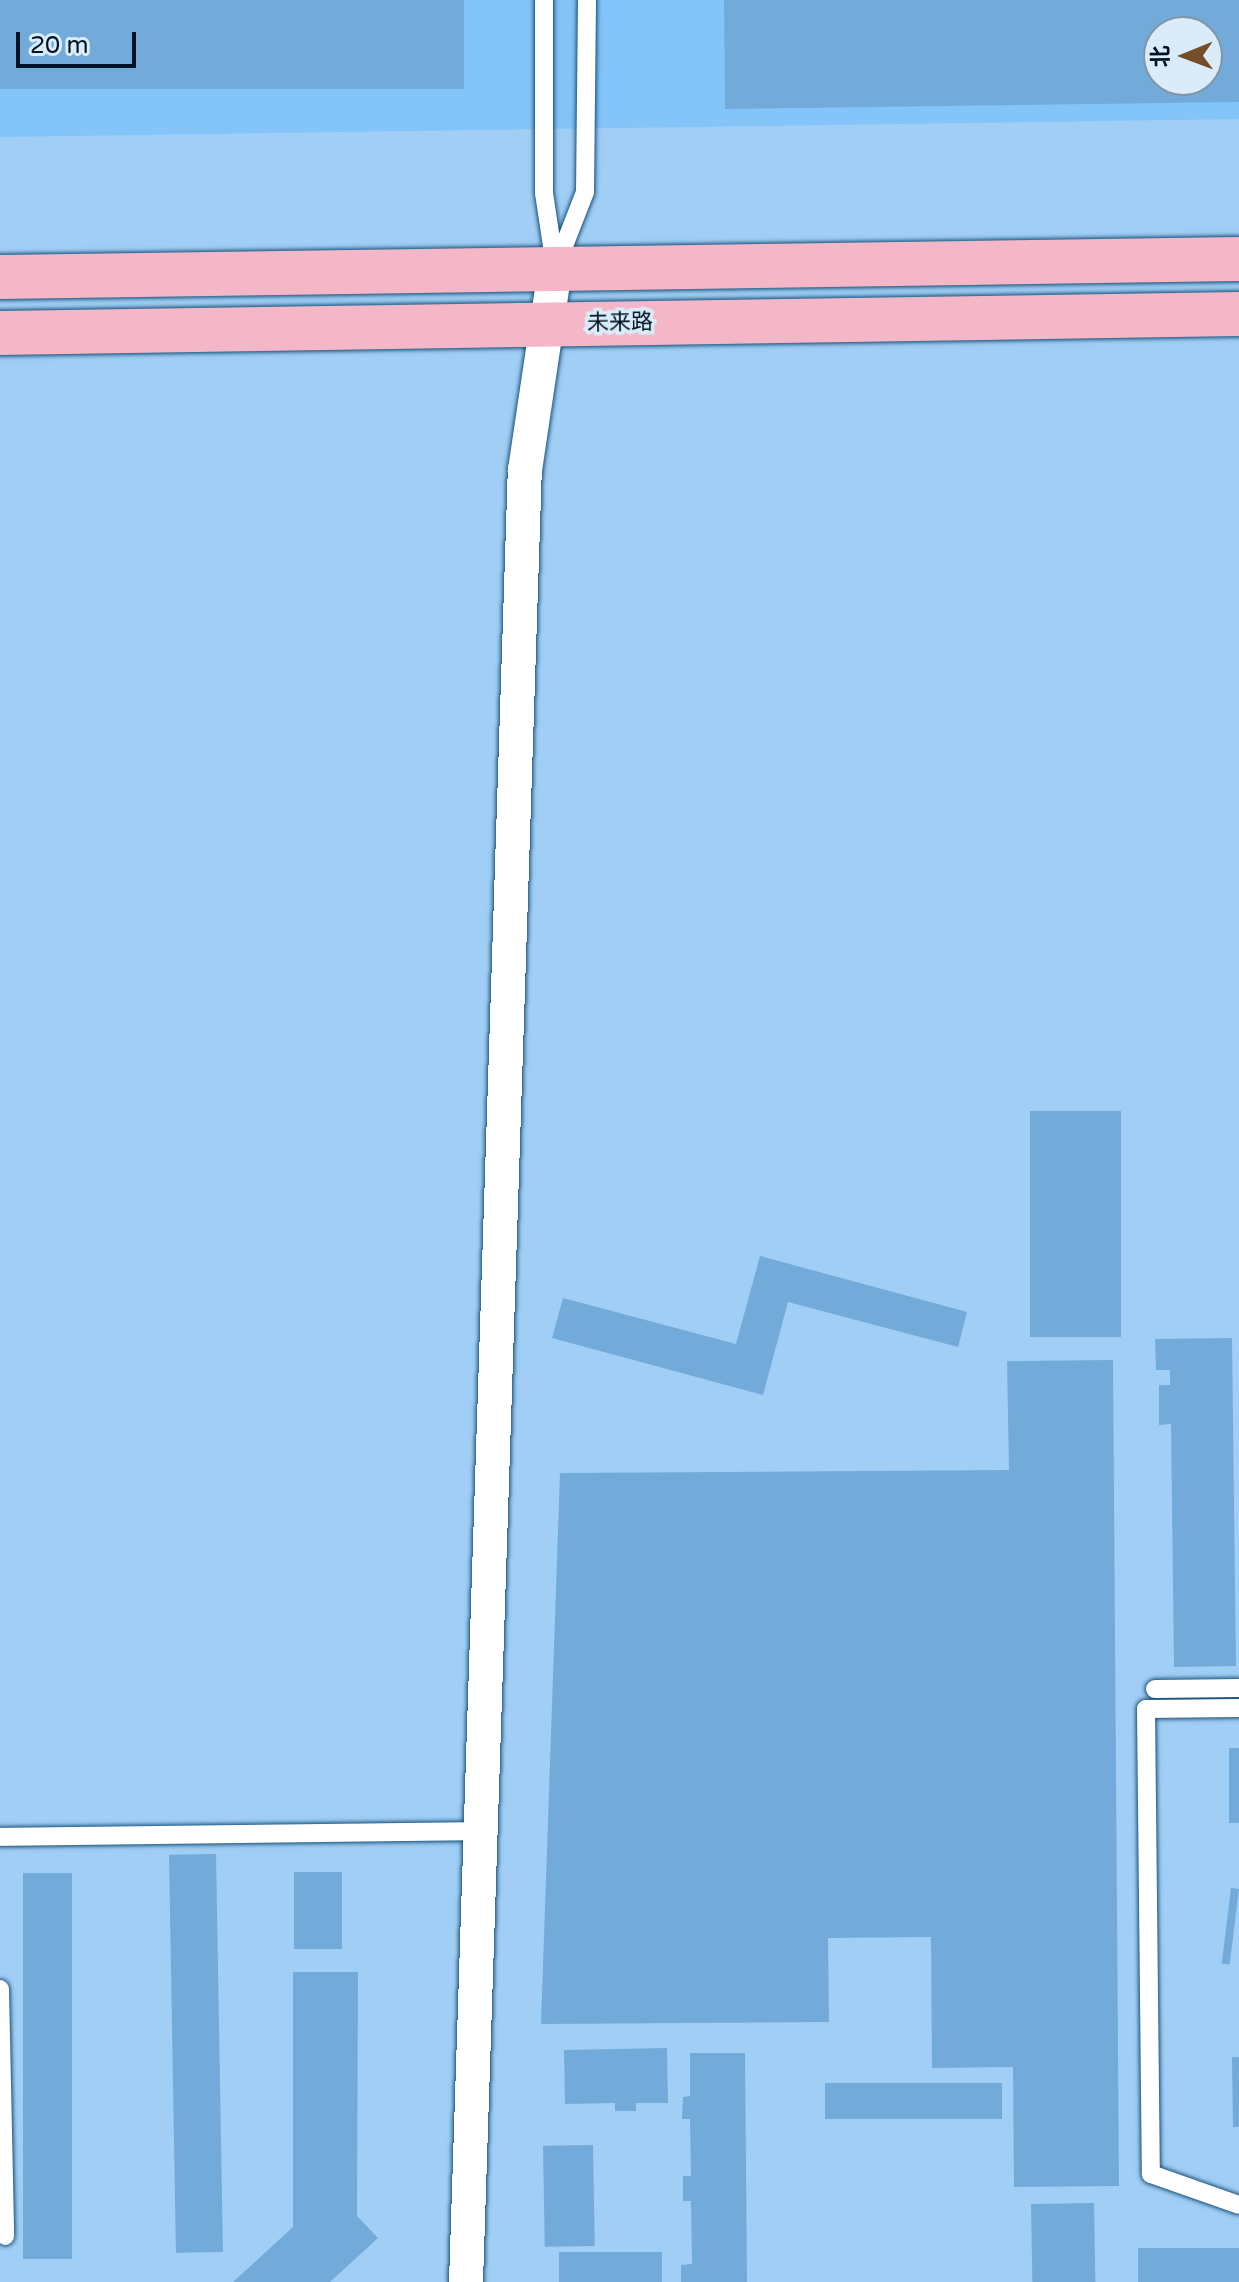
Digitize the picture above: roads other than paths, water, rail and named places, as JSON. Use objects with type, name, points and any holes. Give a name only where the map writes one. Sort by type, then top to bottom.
[{"type":"main road","points":[[0,277],[1239,259]]},
{"type":"main road","name":"未来路","points":[[0,333],[1239,314]]},
{"type":"street","points":[[466,2282],[525,470],[555,269]]},
{"type":"lane","points":[[544,0],[544,193],[555,269]]},
{"type":"lane","points":[[555,269],[585,192],[587,0]]},
{"type":"lane","points":[[1155,1689],[1239,1688]]},
{"type":"lane","points":[[1239,1708],[1146,1709],[1151,2174],[1239,2205]]},
{"type":"lane","points":[[0,1837],[479,1831]]},
{"type":"lane","points":[[0,1989],[5,2236]]}]
